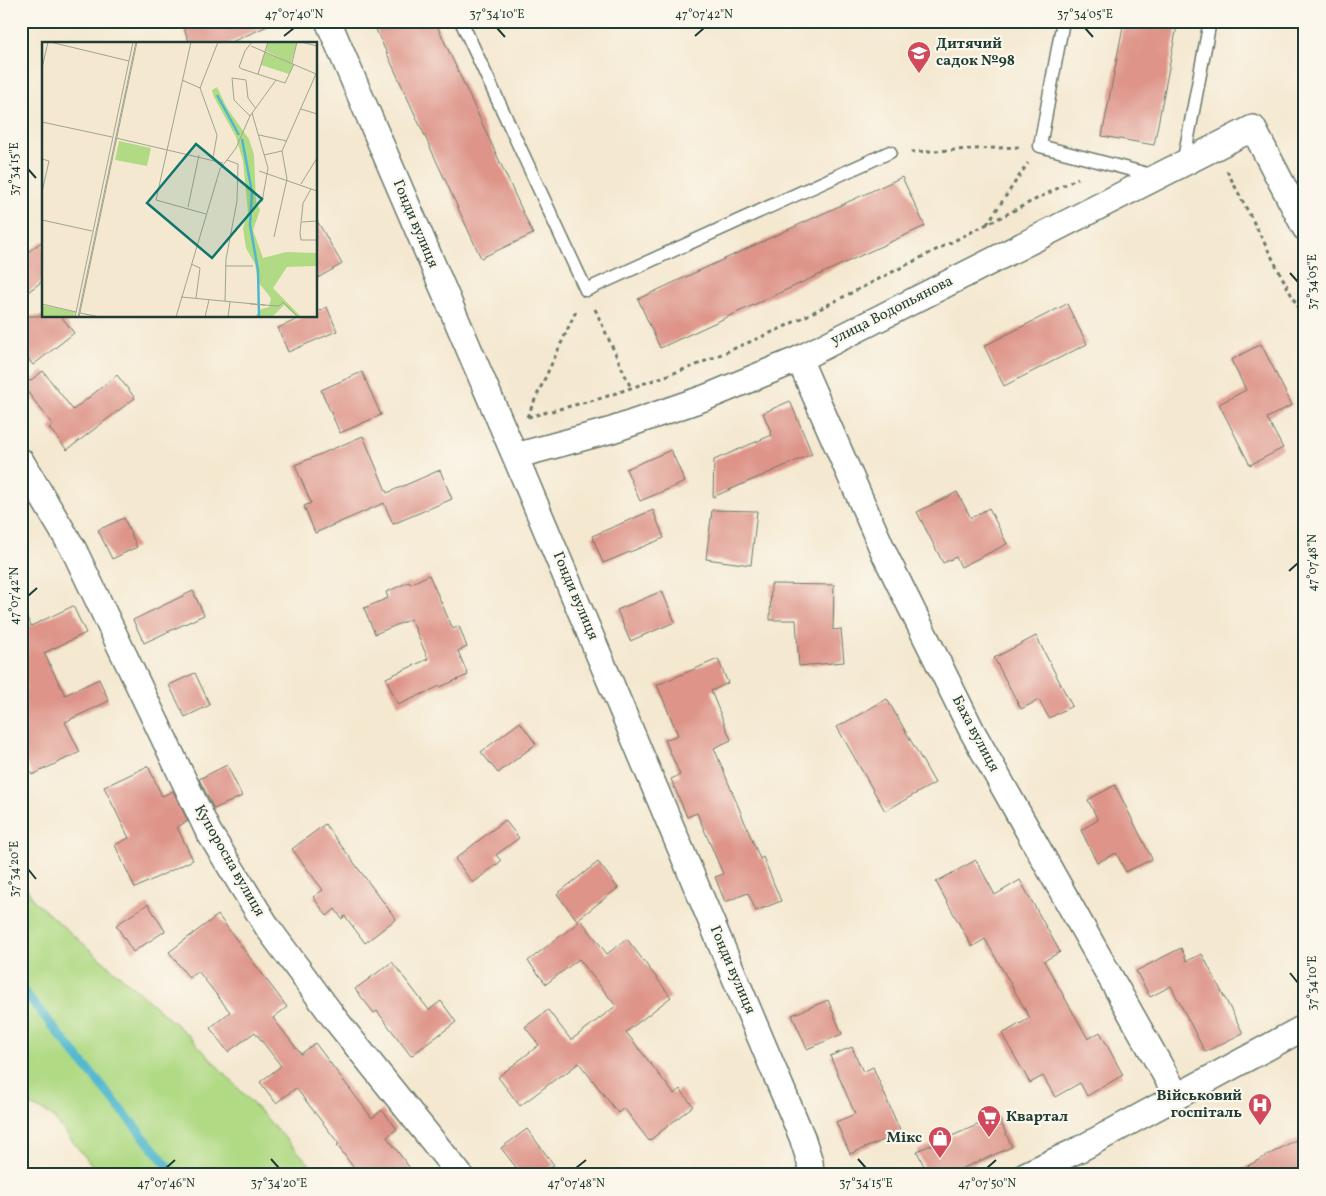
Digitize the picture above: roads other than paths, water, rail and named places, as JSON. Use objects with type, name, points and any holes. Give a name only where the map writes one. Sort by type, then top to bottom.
[{"type":"street","name":"Гонди вулиця","points":[[328,21],[515,456],[802,1137],[810,1162],[811,1175]]},
{"type":"street","name":"улица Водопьянова","points":[[515,456],[612,430],[707,398],[799,359],[1253,128],[1305,228]]},
{"type":"street","name":"Баха вулиця","points":[[799,359],[885,555],[972,731],[1177,1096]]},
{"type":"street","name":"Купоросна вулиця","points":[[21,461],[74,550],[208,832],[268,928],[335,1019],[460,1175]]},
{"type":"street","points":[[1025,1175],[1080,1148],[1305,1027]]},
{"type":"lane","points":[[461,21],[586,290],[890,152]]},
{"type":"lane","points":[[1064,21],[1040,146],[1157,176]]},
{"type":"lane","points":[[1182,164],[1210,21]]},
{"type":"waterway","points":[[21,988],[175,1175]]},
{"type":"place","name":"Дитячий садок №98","points":[[919,74]]},
{"type":"place","name":"Військовий госпіталь","points":[[1260,1126]]},
{"type":"place","name":"Квартал","points":[[989,1138]]},
{"type":"place","name":"Мікс","points":[[940,1159]]}]
